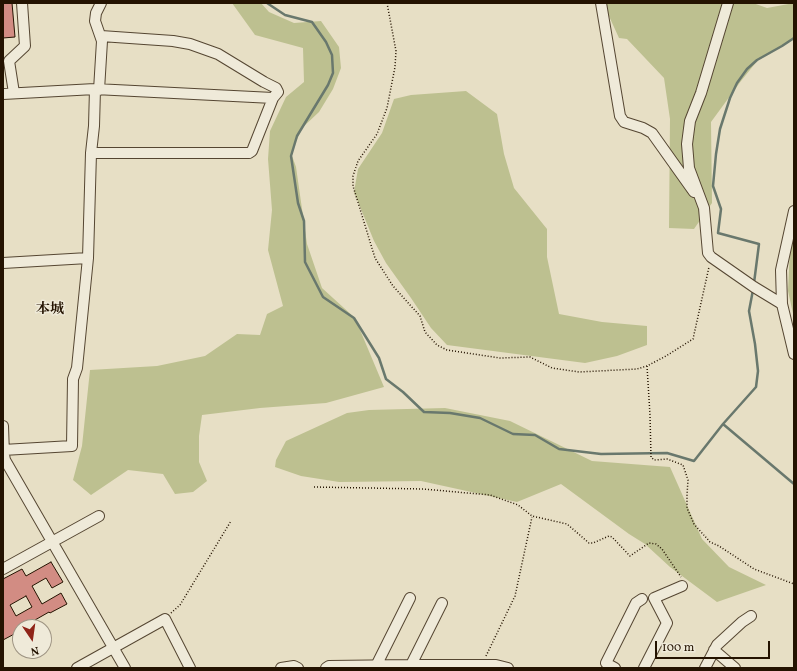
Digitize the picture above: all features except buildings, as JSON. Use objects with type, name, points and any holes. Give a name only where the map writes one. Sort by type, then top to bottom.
[{"type":"street","points":[[14,93],[9,61],[25,46],[22,3]]},
{"type":"street","points":[[3,450],[72,446],[73,379],[77,368],[88,258],[91,153],[102,41],[95,21],[96,13],[101,3]]},
{"type":"street","points":[[601,3],[620,116],[624,122],[643,128],[652,133],[702,203]]},
{"type":"street","points":[[728,3],[701,93],[690,121],[688,144],[689,168],[704,208],[708,253],[711,257],[754,287],[782,304]]},
{"type":"street","points":[[91,153],[249,153],[252,151],[273,98],[278,92],[276,88],[218,54],[190,44],[173,41],[101,36]]},
{"type":"street","points":[[3,94],[97,90],[273,98]]},
{"type":"street","points":[[794,210],[781,270],[782,304],[794,354]]},
{"type":"street","points":[[3,263],[88,258]]},
{"type":"street","points":[[3,426],[3,450],[6,460],[125,668]]},
{"type":"street","points":[[3,569],[99,516]]},
{"type":"street","points":[[644,668],[666,623],[654,598],[682,586]]},
{"type":"street","points":[[376,666],[410,598]]},
{"type":"street","points":[[615,668],[606,663],[636,603],[642,599]]},
{"type":"street","points":[[411,667],[442,603]]},
{"type":"street","points":[[705,668],[717,645],[742,622],[751,616]]},
{"type":"street","points":[[77,668],[165,619],[190,668]]},
{"type":"street","points":[[714,650],[735,668]]},
{"type":"street","points":[[326,668],[329,666],[411,667],[496,665],[508,668]]},
{"type":"street","points":[[281,668],[294,666],[298,668]]},
{"type":"path","points":[[387,3],[396,51],[395,67],[387,108],[377,134],[358,161],[353,176],[353,186],[375,258],[393,286],[420,316],[425,332],[437,344],[447,350],[500,358],[530,357],[552,368],[579,372],[637,369],[647,366],[693,339],[711,257]]},
{"type":"path","points":[[647,366],[651,458],[654,460],[667,459],[683,465],[688,480],[687,508],[694,524],[710,542],[719,546],[754,569],[794,584]]},
{"type":"path","points":[[314,487],[423,489],[490,495],[518,505],[532,516],[567,524],[586,542],[593,543],[612,536],[630,556],[649,544],[656,544],[662,549],[683,580],[682,586]]},
{"type":"path","points":[[481,665],[515,596],[532,516]]},
{"type":"path","points":[[165,619],[180,605],[231,521]]},
{"type":"green space","points":[[232,3],[261,3],[269,12],[294,23],[321,21],[339,47],[341,68],[333,89],[319,112],[302,128],[291,153],[296,167],[307,244],[322,288],[355,318],[384,387],[326,403],[260,408],[202,415],[199,436],[199,462],[207,481],[193,492],[175,494],[163,474],[128,470],[91,495],[73,480],[82,446],[90,370],[157,366],[205,356],[237,334],[260,335],[267,314],[283,306],[268,250],[272,210],[268,159],[270,131],[286,97],[304,82],[303,48],[255,35]]},
{"type":"green space","points":[[603,3],[753,3],[767,8],[794,3],[794,39],[758,60],[711,122],[712,203],[694,229],[669,228],[670,119],[664,78],[627,39],[619,38]]},
{"type":"green space","points":[[466,91],[497,114],[504,154],[514,188],[547,229],[547,257],[559,314],[602,322],[647,326],[647,345],[617,356],[585,363],[447,345],[431,328],[386,263],[374,241],[354,192],[358,169],[382,133],[394,99],[411,95]]},
{"type":"green space","points":[[794,236],[794,318],[788,291],[790,249]]},
{"type":"green space","points":[[445,408],[510,421],[592,461],[670,467],[702,539],[729,567],[766,585],[717,602],[670,567],[645,544],[561,484],[517,502],[421,481],[339,482],[301,476],[275,467],[276,460],[286,441],[347,413],[369,410]]},
{"type":"waterway","points":[[267,3],[285,15],[312,22],[326,42],[332,55],[333,73],[328,85],[297,136],[291,156],[298,203],[304,221],[305,262],[323,297],[354,318],[379,358],[386,379],[403,392],[424,412],[450,413],[480,418],[513,434],[535,435],[559,449],[601,454],[667,453],[694,461],[723,424],[756,387],[758,371],[749,311],[753,290]]},
{"type":"waterway","points":[[754,283],[759,244],[718,233],[721,209],[713,186],[720,129],[730,98],[737,83],[747,69],[757,60],[794,38]]},
{"type":"waterway","points":[[723,424],[794,484]]},
{"type":"district","name":"本城","points":[[50,310]]}]
